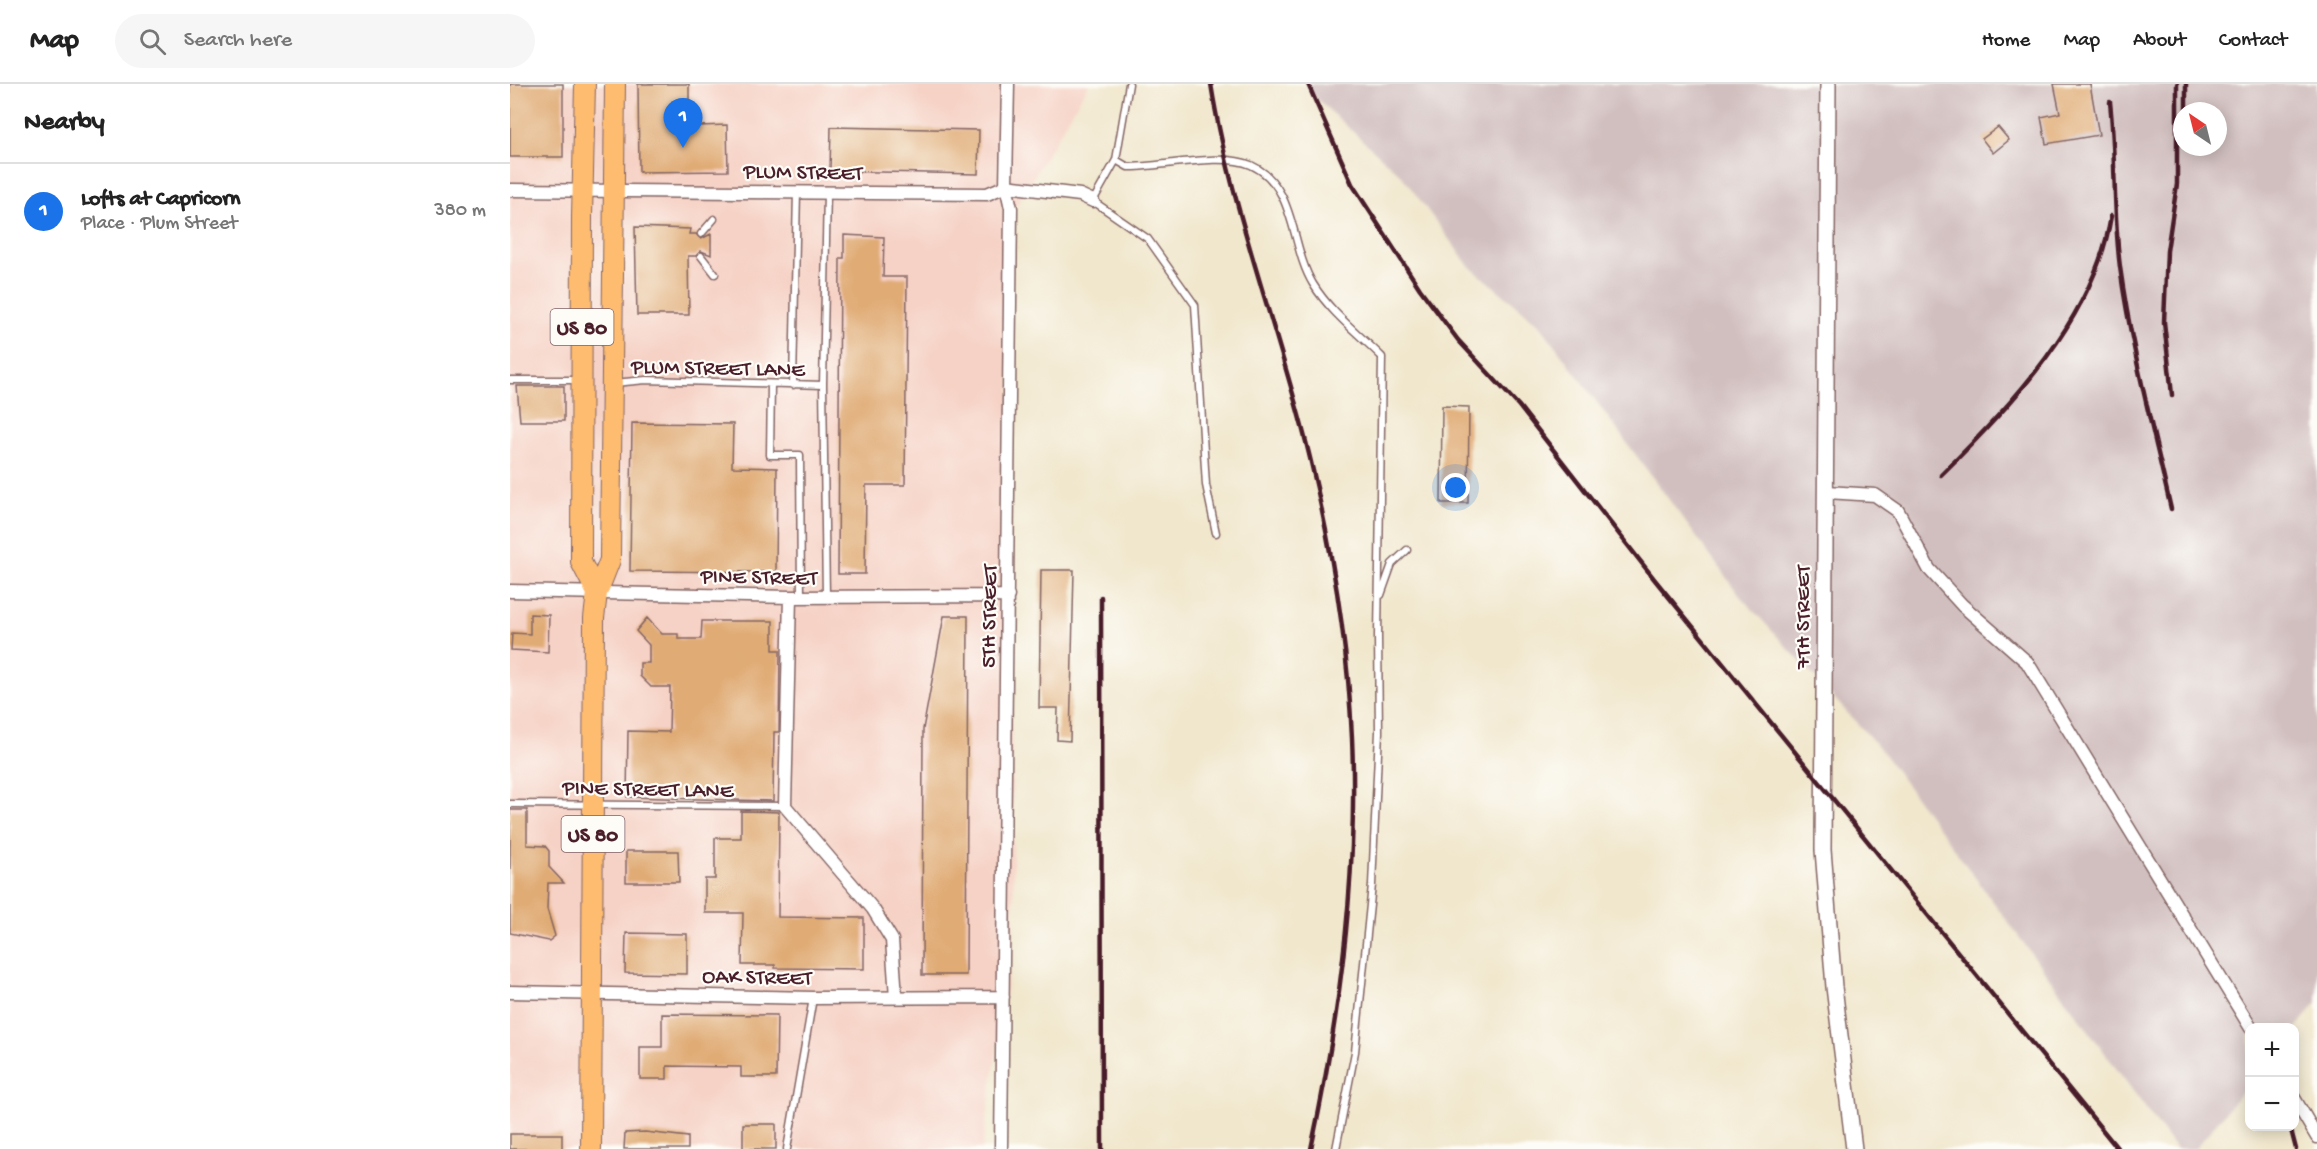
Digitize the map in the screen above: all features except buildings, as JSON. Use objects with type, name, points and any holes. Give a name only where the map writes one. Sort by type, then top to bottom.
[{"type":"main road","name":"US 80","points":[[585,84],[582,190],[581,562],[597,593]]},
{"type":"main road","name":"US 80","points":[[591,1149],[594,618],[597,593],[610,560],[616,189],[615,84]]},
{"type":"street","name":"5TH STREET","points":[[1001,1149],[1011,208],[1006,186],[1008,84]]},
{"type":"street","name":"7TH STREET","points":[[1828,84],[1823,850],[1834,987],[1854,1149]]},
{"type":"street","name":"PLUM STREET","points":[[510,190],[616,189],[987,194],[1006,186],[1080,195],[1093,201]]},
{"type":"street","points":[[1827,492],[1875,495],[1898,511],[1929,569],[1962,605],[2027,662],[2248,1023]]},
{"type":"street","name":"PINE STREET","points":[[510,591],[795,597],[1008,596]]},
{"type":"street","points":[[795,597],[785,806],[873,909],[892,940],[896,998]]},
{"type":"street","name":"OAK STREET","points":[[510,992],[813,998],[1003,997]]},
{"type":"street","points":[[2299,1105],[2317,1137]]},
{"type":"lane","points":[[1129,84],[1116,160],[1093,201],[1148,239],[1195,305],[1206,485],[1216,533]]},
{"type":"lane","points":[[1116,160],[1128,167],[1227,161],[1251,165],[1266,175],[1281,193],[1312,283],[1330,306],[1382,357],[1378,604],[1379,732],[1372,885],[1355,1052],[1336,1149]]},
{"type":"lane","points":[[793,385],[797,191]]},
{"type":"lane","points":[[825,597],[823,385],[827,192]]},
{"type":"lane","points":[[700,234],[714,219]]},
{"type":"lane","points":[[700,255],[715,273]]},
{"type":"lane","points":[[510,380],[582,380]]},
{"type":"lane","name":"PLUM STREET LANE","points":[[612,383],[646,380],[823,385]]},
{"type":"lane","points":[[771,384],[770,455],[800,455],[795,597]]},
{"type":"lane","points":[[1378,604],[1392,564],[1407,550]]},
{"type":"lane","name":"PINE STREET LANE","points":[[510,804],[785,806]]},
{"type":"lane","points":[[787,1149],[813,998]]},
{"type":"shaded area","points":[[510,84],[1089,84],[1011,214],[1009,438],[1014,937],[982,1149],[510,1149]]},
{"type":"shaded area","points":[[1306,84],[2317,84],[2317,1002],[2299,1024],[2245,1023],[2245,1088],[2195,1149],[2176,1149],[1878,746],[1740,596],[1540,325],[1469,266],[1402,176],[1317,99]]},
{"type":"railway","points":[[1211,84],[1243,225],[1310,458],[1332,562],[1347,667],[1353,789],[1349,893],[1338,996],[1311,1149]]},
{"type":"railway","points":[[1308,84],[1352,184],[1420,289],[1458,340],[1519,406],[1655,580],[2118,1149]]},
{"type":"railway","points":[[2172,395],[2164,322],[2167,251],[2177,184],[2177,84]]},
{"type":"railway","points":[[2186,84],[2186,102]]},
{"type":"railway","points":[[2110,102],[2120,267],[2136,358],[2171,509]]},
{"type":"railway","points":[[1941,475],[1995,420],[2046,358],[2069,324],[2088,289],[2102,253],[2111,216]]},
{"type":"railway","points":[[1101,597],[1102,1149]]},
{"type":"railway","points":[[2291,1131],[2296,1149]]},
{"type":"place","name":"Lofts at Capricorn","points":[[683,148]]}]
